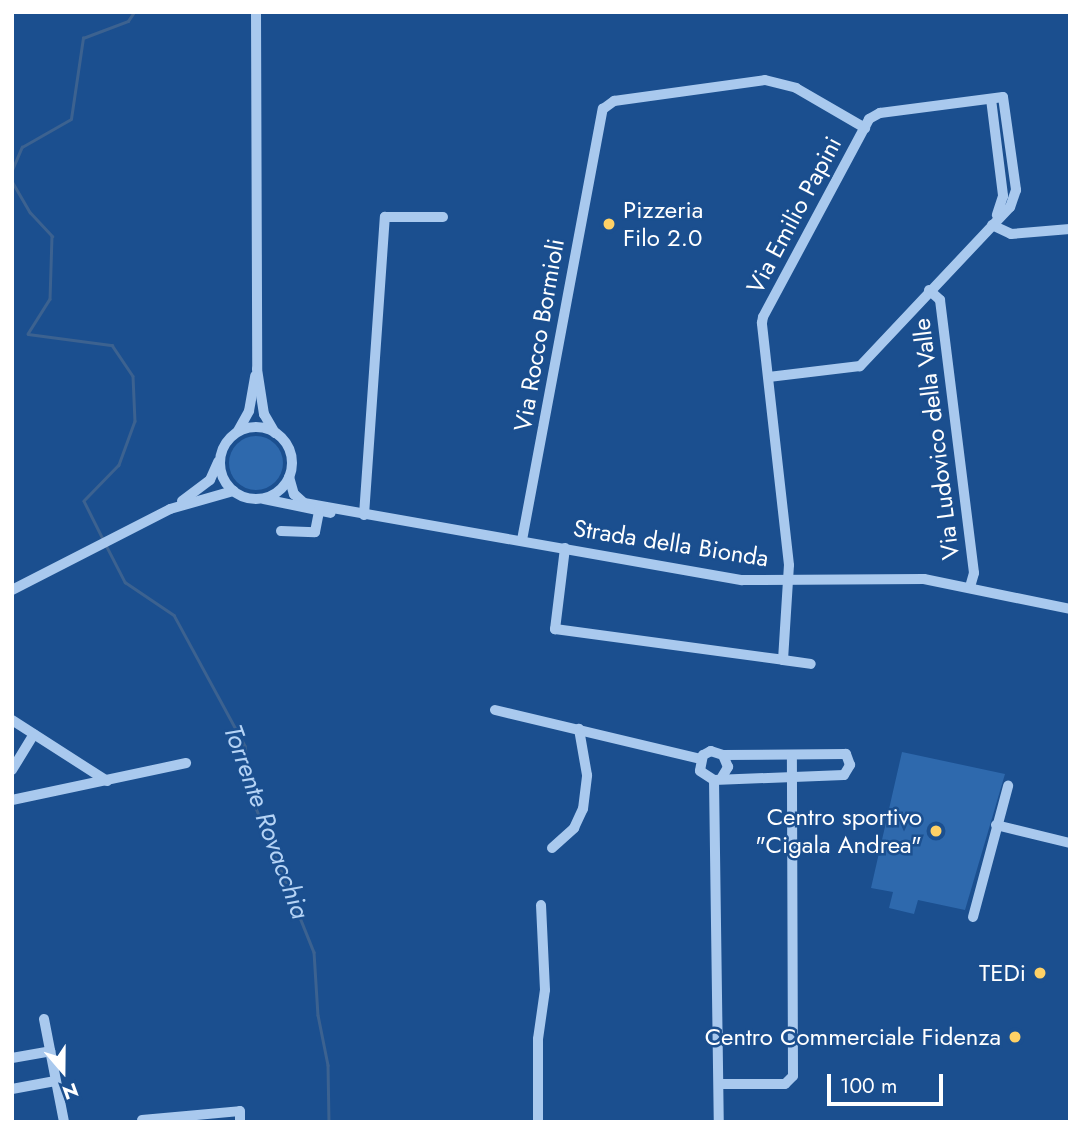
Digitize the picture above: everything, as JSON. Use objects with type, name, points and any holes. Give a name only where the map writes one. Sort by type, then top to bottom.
[{"type":"street","points":[[12,590],[170,509],[233,491],[260,499],[277,492],[289,477],[288,447],[275,433],[264,414],[257,369],[256,12]]},
{"type":"street","name":"Via Rocco Bormioli","points":[[522,540],[600,114],[614,101],[751,80],[796,88],[865,128]]},
{"type":"street","name":"Via Emilio Papini","points":[[769,377],[860,366],[1010,207],[1016,190],[1003,97],[880,113],[865,128],[763,317],[769,377],[790,581],[783,660]]},
{"type":"street","points":[[991,99],[1003,196],[992,225],[1010,234],[1070,229]]},
{"type":"street","points":[[364,513],[385,217],[443,217]]},
{"type":"street","name":"Via Ludovico della Valle","points":[[929,290],[940,300],[974,573],[970,587]]},
{"type":"street","points":[[170,509],[210,480],[220,458],[250,411],[257,369]]},
{"type":"street","points":[[234,434],[255,427],[275,433]]},
{"type":"street","points":[[220,458],[225,481],[233,491]]},
{"type":"street","name":"Strada della Bionda","points":[[289,477],[297,498],[319,508]]},
{"type":"street","name":"Strada della Bionda","points":[[260,499],[391,516],[742,580],[924,579],[1070,609]]},
{"type":"street","points":[[281,531],[312,533],[319,508]]},
{"type":"street","points":[[565,548],[555,629],[811,664]]},
{"type":"street","points":[[495,710],[701,759]]},
{"type":"street","points":[[12,720],[107,781]]},
{"type":"street","points":[[552,848],[574,828],[583,809],[587,775],[579,729]]},
{"type":"street","points":[[12,770],[34,734]]},
{"type":"street","points":[[711,751],[723,755],[846,754],[850,765],[844,775],[718,779],[702,775],[701,759],[711,751]]},
{"type":"street","points":[[719,1122],[718,779],[728,767],[723,755]]},
{"type":"street","points":[[719,1084],[785,1084],[793,1076],[792,755]]},
{"type":"street","points":[[12,800],[186,763]]},
{"type":"street","points":[[973,917],[1008,786]]},
{"type":"street","points":[[996,825],[1070,843]]},
{"type":"street","points":[[538,1122],[538,1039],[545,990],[541,905]]},
{"type":"street","points":[[44,1019],[64,1122]]},
{"type":"street","points":[[12,1058],[50,1051]]},
{"type":"street","points":[[12,1089],[55,1081]]},
{"type":"street","points":[[142,1120],[240,1111],[240,1122]]},
{"type":"shaded area","points":[[256,436],[275,444],[283,463],[275,482],[256,490],[237,482],[229,463],[237,444]]},
{"type":"shaded area","name":"Centro sportivo \"Cigala Andrea\"","points":[[902,752],[1005,774],[965,910],[918,900],[914,914],[889,908],[893,892],[871,888]]},
{"type":"waterway","name":"Torrente Rovacchia","points":[[12,170],[22,147],[71,119],[83,38],[128,21],[134,12]]},
{"type":"waterway","name":"Torrente Rovacchia","points":[[12,181],[30,212],[52,236],[50,299],[28,334],[112,345],[133,376],[135,421],[119,465],[84,501],[103,539]]},
{"type":"waterway","name":"Torrente Rovacchia","points":[[106,545],[125,582],[174,615],[245,746],[252,798],[314,952],[318,1015],[328,1065],[329,1122]]},
{"type":"place","name":"Pizzeria Filo 2.0","points":[[609,224]]},
{"type":"place","name":"Centro sportivo \"Cigala Andrea\"","points":[[936,831]]},
{"type":"place","name":"TEDi","points":[[1040,973]]},
{"type":"place","name":"Centro Commerciale Fidenza","points":[[1015,1037]]}]
